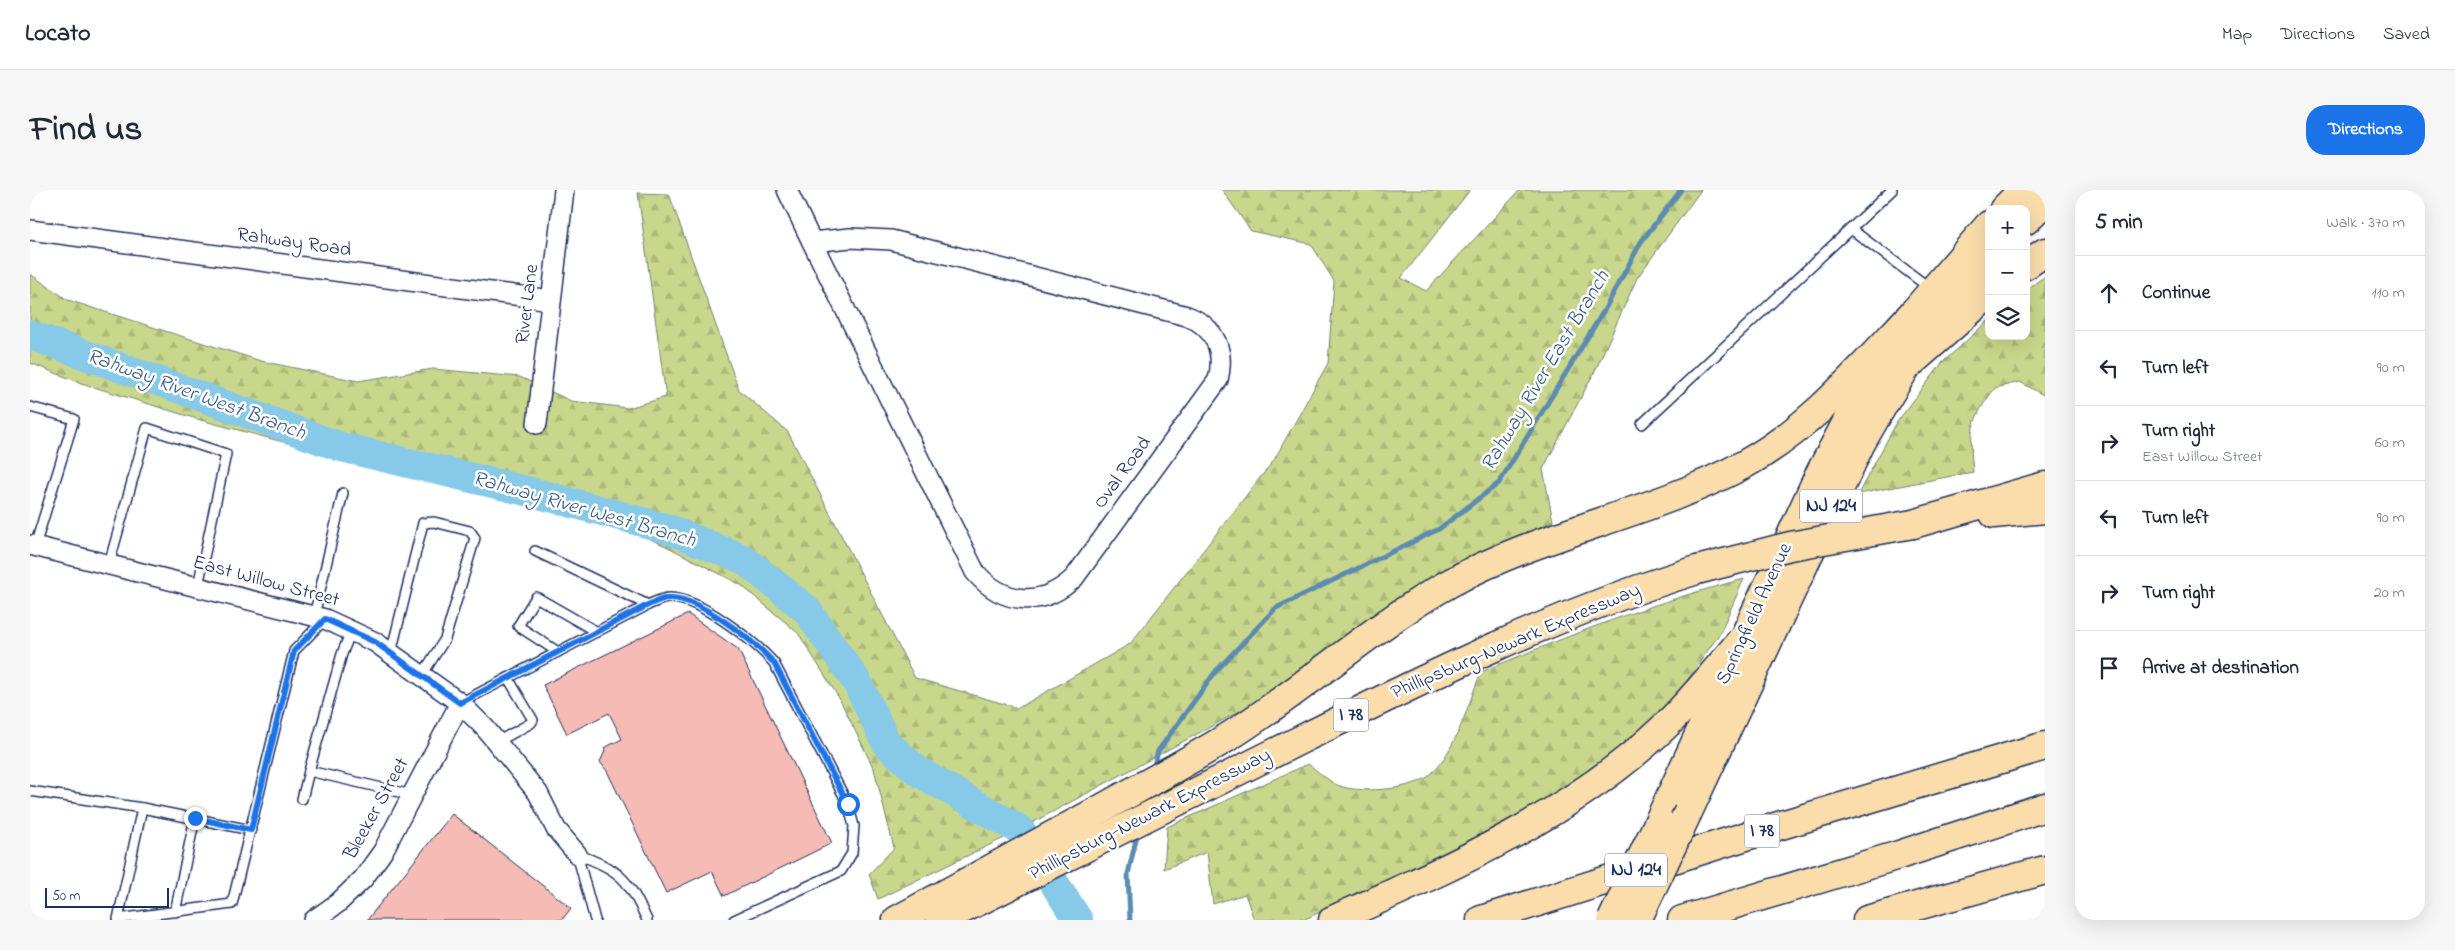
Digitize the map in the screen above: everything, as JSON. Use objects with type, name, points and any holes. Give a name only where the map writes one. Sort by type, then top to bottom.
[{"type":"main road","points":[[2008,205],[2023,190]]},
{"type":"main road","points":[[2030,216],[2045,201]]},
{"type":"main road","name":"Springfield Avenue","points":[[1612,920],[1834,445],[1874,374],[1914,312],[1985,229]]},
{"type":"main road","points":[[2030,262],[2045,252]]},
{"type":"main road","name":"Springfield Avenue","points":[[1637,920],[1846,473],[1874,419],[1905,368],[1944,313],[1985,265]]},
{"type":"main road","points":[[1905,368],[1988,295]]},
{"type":"main road","points":[[897,920],[1023,865],[1251,722],[1400,613],[1454,581],[1508,557],[1697,486],[1765,452],[1803,425],[1820,410],[1914,312]]},
{"type":"main road","points":[[1913,524],[2045,486]]},
{"type":"main road","name":"Phillipsburg-Newark Expressway","points":[[941,920],[1023,865],[1170,805],[1370,705],[1502,644],[1616,597],[1697,570],[1790,546],[1913,524],[2045,509]]},
{"type":"main road","points":[[1333,920],[1491,845],[1596,782],[1660,732],[1743,638]]},
{"type":"main road","name":"I 78","points":[[1481,920],[1734,840],[2045,746]]},
{"type":"main road","points":[[1682,920],[1899,855],[2045,808]]},
{"type":"main road","points":[[1899,855],[2045,824]]},
{"type":"main road","points":[[1867,920],[2045,870]]},
{"type":"street","name":"River Lane","points":[[536,424],[564,190]]},
{"type":"street","name":"Oval Road","points":[[787,190],[812,242],[975,572],[984,582],[1007,595],[1033,599],[1053,594],[1074,578],[1218,380],[1221,366],[1220,351],[1215,338],[1206,326],[1187,316],[892,240],[850,238],[812,242]]},
{"type":"street","name":"Rahway Road","points":[[30,230],[551,300]]},
{"type":"street","name":"East Willow Street","points":[[32,545],[319,617],[375,642],[460,703],[497,742],[538,793],[556,829],[577,854]]},
{"type":"street","name":"Bleeker Street","points":[[314,920],[338,903],[363,879],[383,851],[460,703]]},
{"type":"lane","points":[[1642,424],[1892,190]]},
{"type":"lane","points":[[1851,229],[1932,289]]},
{"type":"lane","points":[[30,407],[74,419],[32,545]]},
{"type":"lane","points":[[109,564],[147,428],[226,454],[198,586]]},
{"type":"lane","points":[[142,808],[118,919],[232,904],[294,651],[319,617],[343,493]]},
{"type":"lane","points":[[391,653],[423,523],[434,522],[470,531],[474,538],[445,639],[422,675]]},
{"type":"lane","points":[[535,551],[648,605]]},
{"type":"lane","points":[[558,652],[518,626],[536,597],[597,632]]},
{"type":"lane","points":[[460,703],[648,605],[669,597],[694,603],[758,645],[774,663],[848,804],[854,826],[852,853],[841,871],[734,920]]},
{"type":"lane","points":[[302,799],[342,654],[351,631]]},
{"type":"lane","points":[[497,742],[531,723],[533,720],[508,678]]},
{"type":"lane","points":[[309,771],[412,795]]},
{"type":"lane","points":[[30,791],[142,808],[251,830]]},
{"type":"lane","points":[[175,912],[195,818]]},
{"type":"lane","points":[[577,854],[595,920]]},
{"type":"lane","points":[[577,854],[607,865],[624,878],[647,920]]},
{"type":"green space","points":[[1222,190],[1470,190],[1401,278],[1426,291],[1520,190],[1701,190],[1637,278],[1596,369],[1543,469],[1553,521],[1481,555],[1361,624],[1264,698],[1004,838],[878,899],[869,874],[894,848],[874,769],[839,698],[798,633],[741,585],[666,546],[591,513],[313,450],[197,419],[81,383],[30,363],[30,274],[68,300],[261,361],[358,381],[433,369],[520,377],[571,401],[628,408],[666,397],[638,193],[669,194],[739,390],[788,432],[915,678],[1018,708],[1130,644],[1274,460],[1328,363],[1334,281],[1311,244],[1251,231]]},
{"type":"green space","points":[[2045,276],[2045,396],[2020,382],[1995,388],[1980,409],[1973,427],[1971,447],[1973,472],[1858,494],[1897,422],[1943,362],[1985,324],[1985,340],[2030,340],[2030,287]]},
{"type":"green space","points":[[1744,579],[1720,633],[1662,717],[1572,786],[1475,841],[1303,920],[1254,920],[1245,894],[1213,904],[1207,852],[1164,869],[1167,827],[1308,764],[1334,783],[1352,789],[1389,789],[1413,784],[1431,774],[1448,751],[1461,726],[1481,672],[1643,609]]},
{"type":"building","points":[[688,614],[738,649],[832,843],[724,896],[712,871],[666,893],[607,771],[600,762],[605,751],[604,748],[622,739],[609,713],[567,734],[543,685]]},
{"type":"building","points":[[452,814],[571,908],[562,920],[367,920]]},
{"type":"waterway","name":"Rahway River East Branch","points":[[1153,769],[1158,751],[1216,671],[1276,608],[1439,529],[1499,483],[1606,307],[1641,242],[1681,190]]},
{"type":"waterway","name":"Rahway River West Branch","points":[[30,335],[341,447],[539,494],[665,528],[743,559],[806,609],[857,682],[887,744],[919,772],[1020,830],[1078,920]]},
{"type":"waterway","name":"Rahway River East Branch","points":[[1130,920],[1128,874],[1138,831]]},
{"type":"route","points":[[195,818],[251,830],[294,651],[325,619],[375,642],[460,703],[648,605],[669,597],[694,603],[758,645],[774,663],[848,804]]}]
